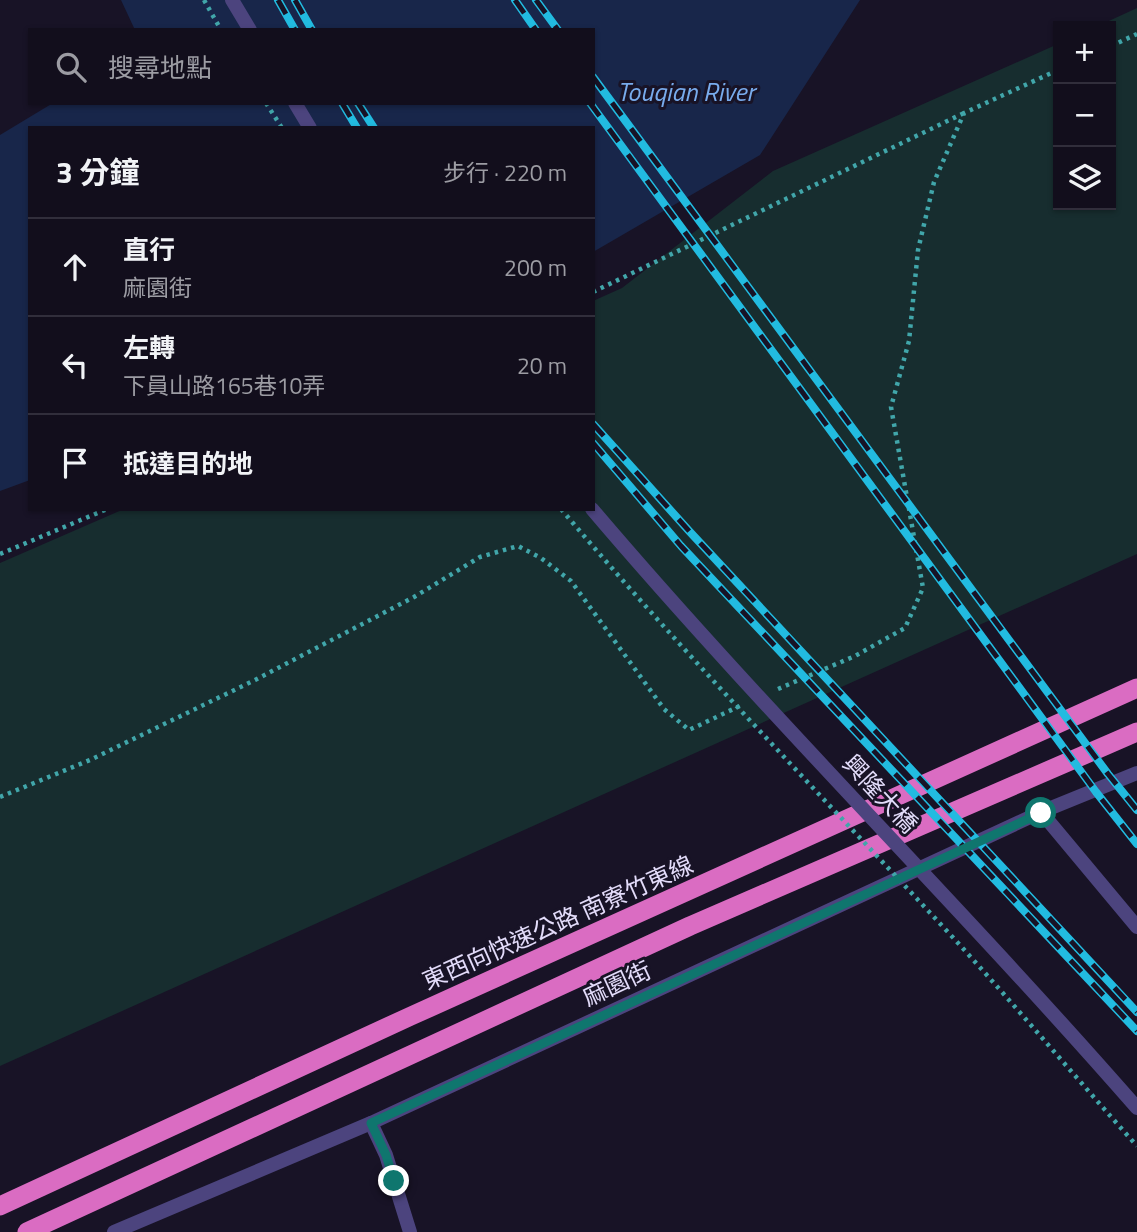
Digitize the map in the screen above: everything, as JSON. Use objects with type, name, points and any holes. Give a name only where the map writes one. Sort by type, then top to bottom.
[{"type":"highway","name":"東西向快速公路 南寮竹東線","points":[[0,1206],[411,1016],[1137,688]]},
{"type":"highway","points":[[27,1232],[690,926],[1137,732]]},
{"type":"street","points":[[232,0],[249,28]]},
{"type":"street","points":[[296,105],[309,126]]},
{"type":"street","name":"興隆大橋","points":[[594,511],[750,688],[976,929],[1137,1108]]},
{"type":"street","name":"麻園街","points":[[114,1232],[371,1123],[1041,813],[1137,773]]},
{"type":"street","points":[[1041,813],[1137,927]]},
{"type":"street","points":[[371,1123],[386,1155],[410,1232]]},
{"type":"path","points":[[204,0],[220,28]]},
{"type":"path","points":[[1116,44],[1137,34]]},
{"type":"path","points":[[267,105],[281,126]]},
{"type":"path","points":[[595,291],[964,113]]},
{"type":"path","points":[[0,554],[102,511]]},
{"type":"path","points":[[563,511],[625,585],[959,945],[1137,1146]]},
{"type":"green space","points":[[1137,8],[1137,554],[0,1066],[0,563],[119,511],[595,511],[595,300],[622,288],[773,171],[1053,46],[1053,210],[1116,210],[1116,21],[1109,21]]},
{"type":"water","name":"Touqian River","points":[[121,0],[860,0],[760,155],[595,251],[595,126],[28,126],[28,481],[0,491],[0,135],[50,105],[595,105],[595,28],[134,28]]},
{"type":"railway","points":[[278,0],[294,28]]},
{"type":"railway","points":[[295,0],[311,28]]},
{"type":"railway","points":[[515,0],[535,28]]},
{"type":"railway","points":[[536,0],[557,28]]},
{"type":"railway","points":[[595,80],[1137,810]]},
{"type":"railway","points":[[343,105],[356,126]]},
{"type":"railway","points":[[359,105],[373,126]]},
{"type":"railway","points":[[591,105],[1096,792],[1137,844]]},
{"type":"railway","points":[[595,426],[690,532],[1137,1012]]},
{"type":"railway","points":[[595,445],[681,546],[1137,1031]]},
{"type":"route","points":[[394,1181],[386,1155],[371,1123],[1041,813]]}]
